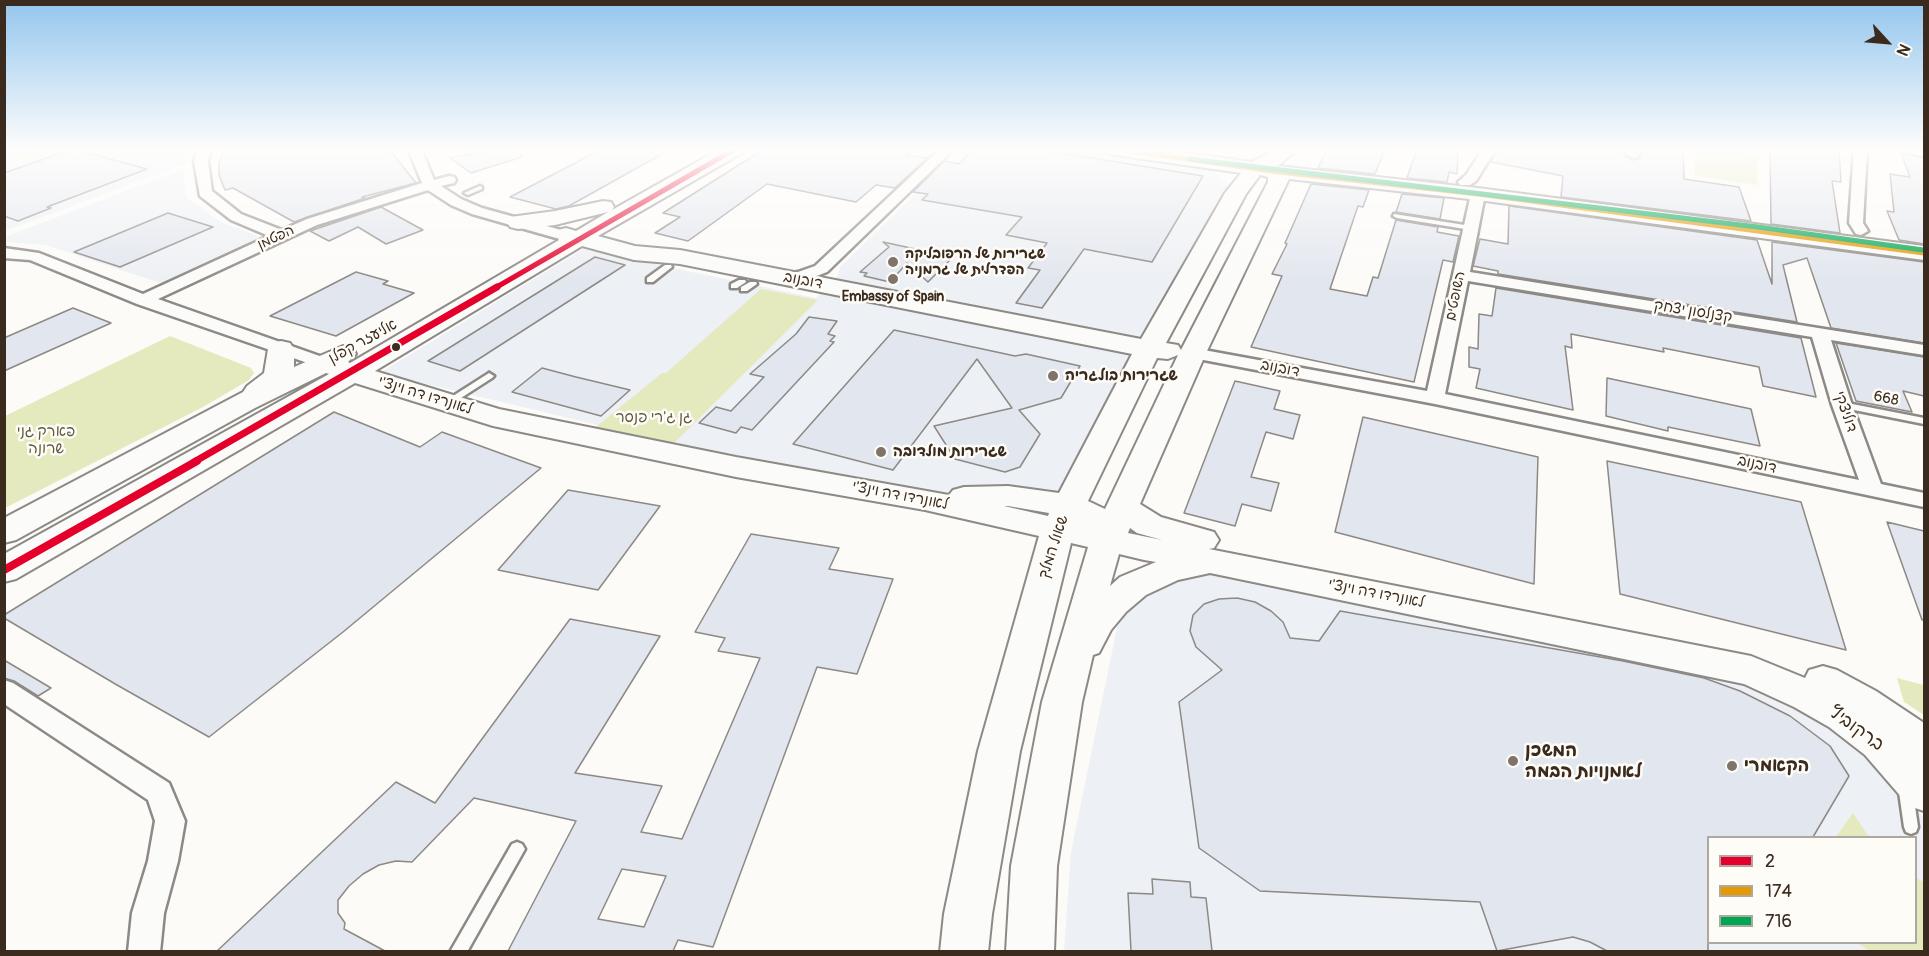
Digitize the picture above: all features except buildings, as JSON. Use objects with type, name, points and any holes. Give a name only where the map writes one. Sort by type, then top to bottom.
[{"type":"street","points":[[206,194],[236,217],[282,236]]},
{"type":"street","name":"הפטמן","points":[[143,300],[282,236],[362,204],[399,194]]},
{"type":"street","points":[[444,194],[466,207],[567,236]]},
{"type":"street","points":[[477,194],[496,215]]},
{"type":"street","name":"אליעזר קפלן","points":[[567,236],[603,207],[630,194]]},
{"type":"street","name":"אליעזר קפלן","points":[[4,570],[338,369],[567,236],[649,194]]},
{"type":"street","points":[[828,278],[900,194]]},
{"type":"street","name":"שאול המלך","points":[[964,951],[968,914],[999,751],[1062,517],[1143,360],[1236,194]]},
{"type":"street","points":[[1030,951],[1034,866],[1062,702],[1106,540],[1193,353],[1272,194]]},
{"type":"street","name":"השופטים","points":[[1435,398],[1471,228],[1472,194]]},
{"type":"street","points":[[1511,194],[1924,253]]},
{"type":"street","points":[[1523,194],[1924,240]]},
{"type":"street","points":[[1858,194],[1856,224],[1861,231]]},
{"type":"street","points":[[518,222],[555,218],[603,207]]},
{"type":"street","name":"דובנוב","points":[[567,236],[634,253],[680,257],[786,278],[828,278],[1143,360]]},
{"type":"street","name":"לאונרדו דה וינצ'י","points":[[4,253],[33,256],[143,300],[338,369],[493,417],[736,467],[925,500],[1062,517],[1106,540],[1699,659],[1811,686]]},
{"type":"street","name":"דובנוב","points":[[634,253],[659,273],[743,285],[1119,359],[1131,364],[1143,360],[1193,353],[1435,398],[1924,500]]},
{"type":"street","name":"קצנלסון יצחק","points":[[1461,275],[1924,350]]},
{"type":"street","name":"דוליצקי","points":[[1820,333],[1842,405],[1873,490]]},
{"type":"street","points":[[245,402],[277,377],[281,365],[281,349]]},
{"type":"street","name":"אליעזר קפלן","points":[[4,532],[245,402],[338,369]]},
{"type":"street","name":"לאונרדו דה וינצ'י","points":[[1122,505],[1149,525],[1188,537],[1746,651],[1811,686]]},
{"type":"street","points":[[1062,702],[1096,623],[1113,603],[1133,586],[1170,570],[1221,563]]},
{"type":"street","name":"ברקוביץ","points":[[1811,686],[1843,716],[1871,736],[1910,756],[1918,810]]},
{"type":"street","points":[[4,690],[159,792],[170,821],[163,861],[148,913],[144,951]]},
{"type":"lane","points":[[1397,216],[1471,228]]},
{"type":"lane","points":[[447,403],[489,376]]},
{"type":"lane","name":"668","points":[[1842,405],[1924,421]]},
{"type":"lane","points":[[458,951],[517,849]]},
{"type":"shaded area","points":[[5,194],[105,194],[5,231]]},
{"type":"shaded area","points":[[119,194],[186,194],[186,197],[221,222],[264,238],[163,284],[46,245],[5,242],[5,237]]},
{"type":"shaded area","points":[[916,194],[1224,194],[1143,338],[1061,492],[927,493],[682,445],[380,373],[583,249],[816,298],[838,276],[840,267]]},
{"type":"shaded area","name":"המשכן לאמנויות הבמה","points":[[1158,562],[1729,673],[1818,715],[1875,766],[1924,818],[1924,951],[1064,952],[1071,852],[1128,574]]},
{"type":"green space","name":"גן ג'רי פנסר","points":[[761,289],[818,300],[665,452],[586,435],[662,373],[666,373]]},
{"type":"green space","name":"פארק גני שרונה","points":[[170,336],[251,368],[254,373],[249,380],[203,407],[5,508],[5,416]]},
{"type":"green space","points":[[1897,678],[1924,685],[1924,715],[1904,702]]},
{"type":"green space","points":[[1853,813],[1868,836],[1837,836]]},
{"type":"green space","points":[[1917,878],[1924,883],[1924,951],[1870,951],[1859,944],[1917,944]]},
{"type":"transit line","name":"2","points":[[4,570],[352,373],[657,194]]},
{"type":"transit line","name":"174","points":[[1475,194],[1924,253]]},
{"type":"transit line","name":"716","points":[[1479,194],[1758,227],[1923,250]]},
{"type":"place","name":"שגרירות של הרפובליקה הפדרלית של גרמניה","points":[[893,262]]},
{"type":"place","name":"Embassy of Spain","points":[[893,279]]},
{"type":"place","name":"שגרירות בולגריה","points":[[1053,376]]},
{"type":"place","name":"שגרירות מולדובה","points":[[881,452]]},
{"type":"place","name":"המשכן לאמנויות הבמה","points":[[1513,761]]},
{"type":"place","name":"הקאמרי","points":[[1732,766]]}]
